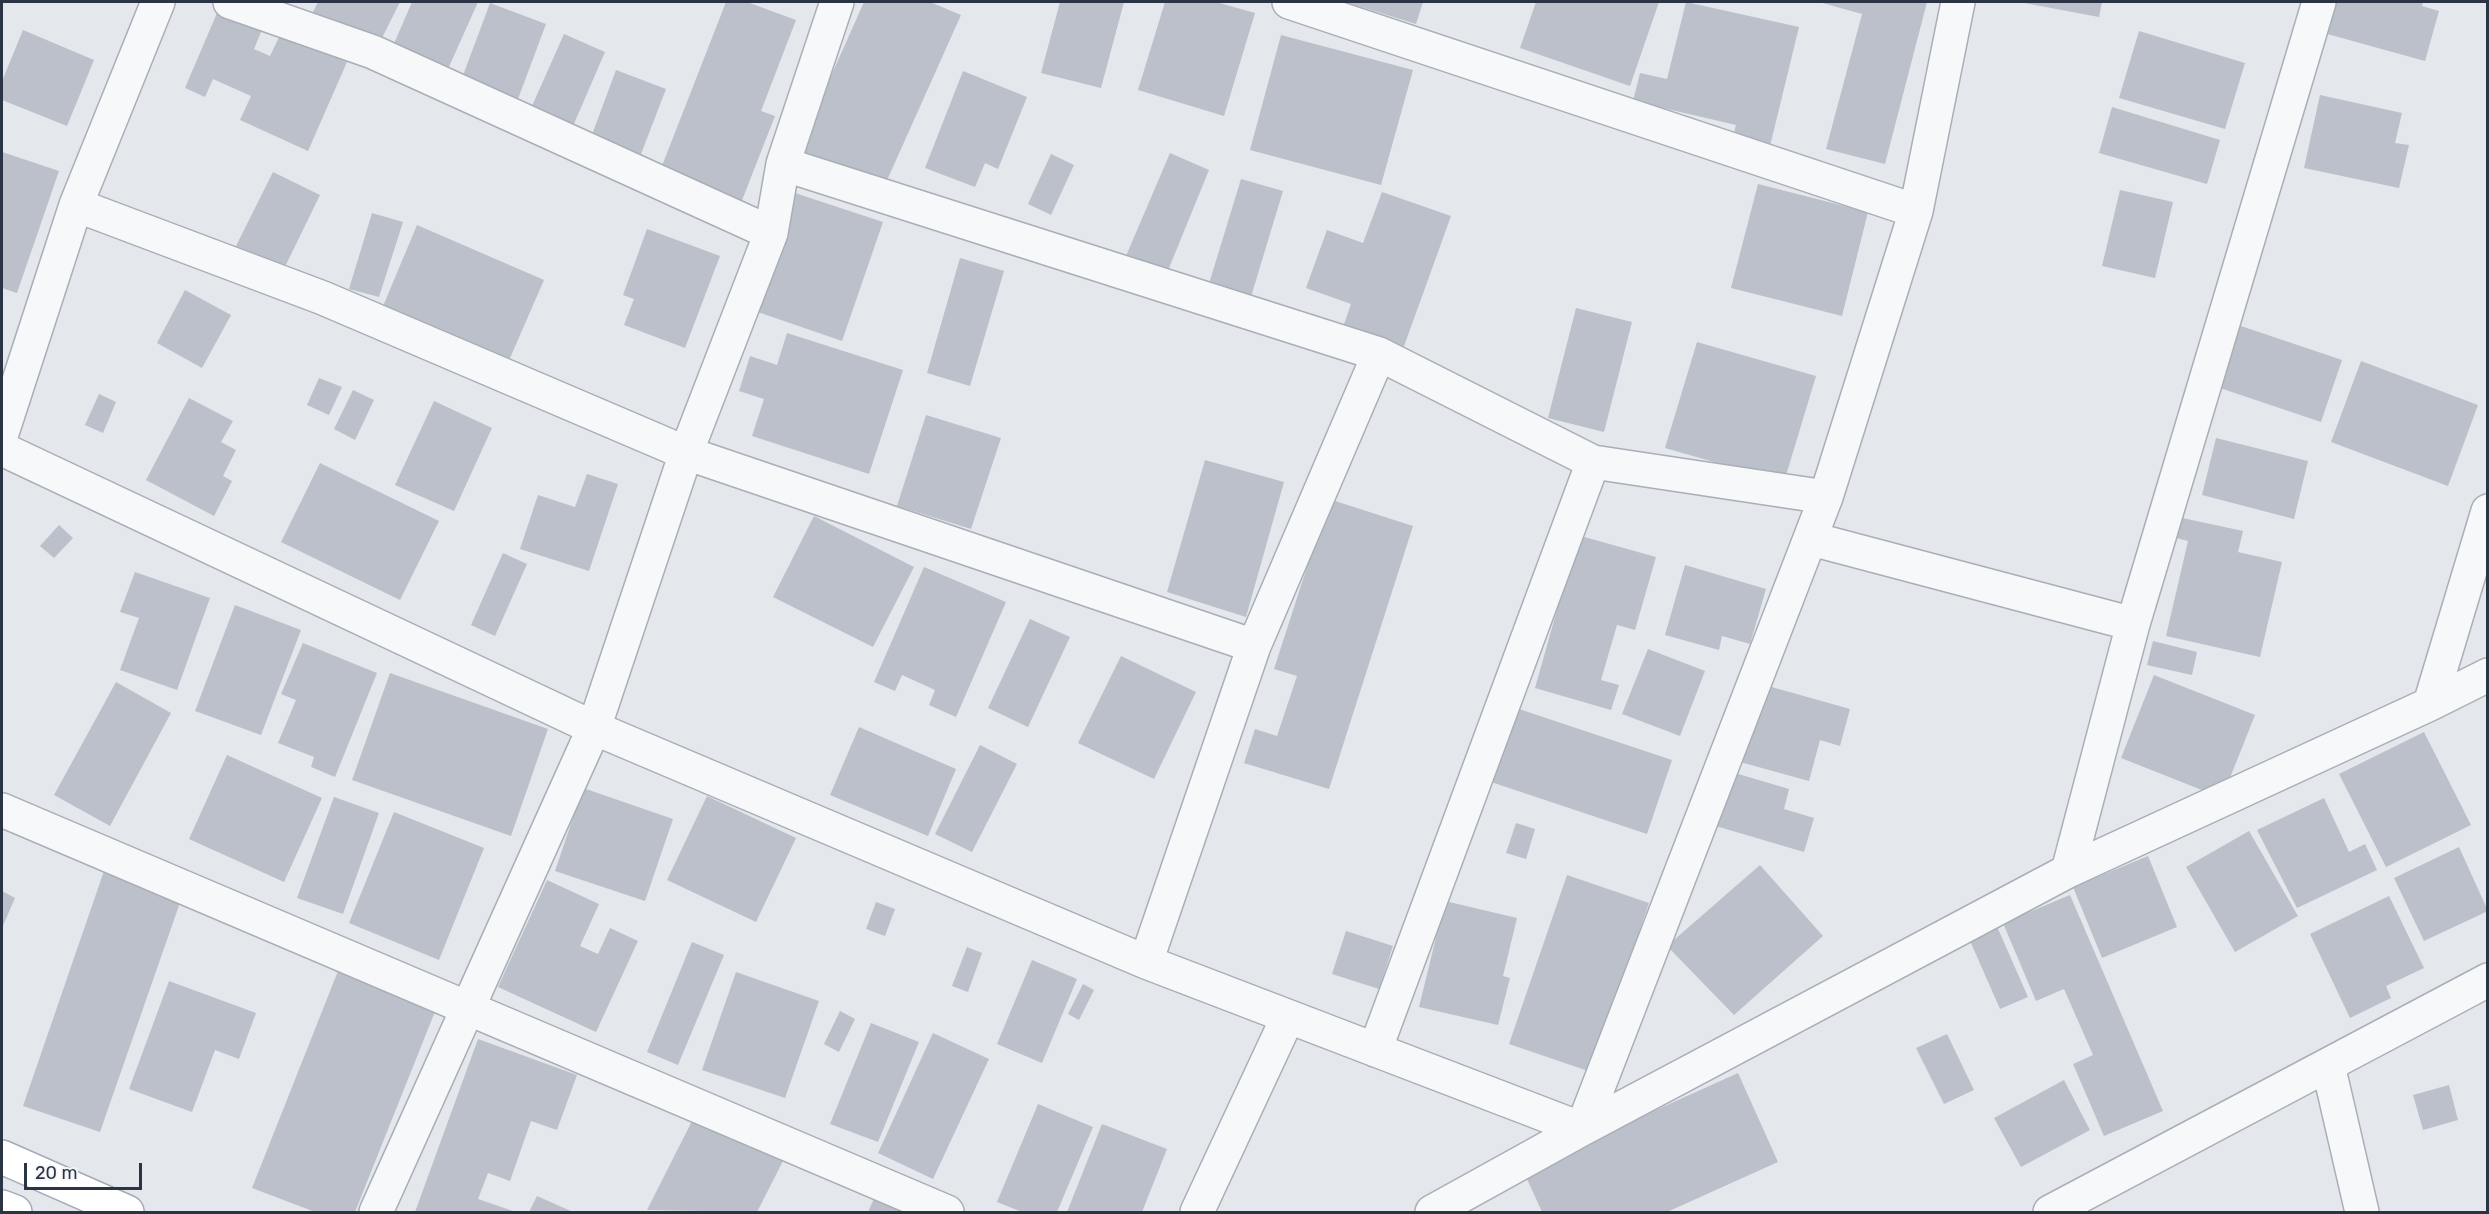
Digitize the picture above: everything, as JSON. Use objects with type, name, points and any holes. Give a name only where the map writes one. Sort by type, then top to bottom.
[{"type":"main road","points":[[2,1158],[127,1212]]},
{"type":"main road","points":[[2,1207],[15,1212]]},
{"type":"street","points":[[2,433],[76,205],[158,2]]},
{"type":"street","points":[[231,2],[373,52],[771,233]]},
{"type":"street","points":[[376,1212],[594,728],[686,453],[771,233],[783,164],[836,2]]},
{"type":"street","points":[[1289,2],[1916,212]]},
{"type":"street","points":[[1582,1129],[1812,539],[1916,212],[1958,2]]},
{"type":"street","points":[[2068,871],[2133,624],[2319,2]]},
{"type":"street","points":[[783,164],[1379,354],[1593,462],[1826,497]]},
{"type":"street","points":[[76,205],[323,298],[686,453],[1254,646]]},
{"type":"street","points":[[1146,962],[1254,646],[1379,354]]},
{"type":"street","points":[[2,449],[594,728],[1146,962],[1582,1129]]},
{"type":"street","points":[[1375,1050],[1593,462]]},
{"type":"street","points":[[2430,705],[2487,511]]},
{"type":"street","points":[[1812,539],[2133,624]]},
{"type":"street","points":[[1432,1212],[1582,1129],[2068,871],[2430,705],[2487,675]]},
{"type":"street","points":[[2,810],[947,1212]]},
{"type":"street","points":[[2058,1210],[2487,980]]},
{"type":"street","points":[[1197,1212],[1287,1019],[1291,1018]]},
{"type":"street","points":[[2328,1065],[2362,1212]]},
{"type":"building","points":[[318,2],[400,2],[379,44],[313,12]]},
{"type":"building","points":[[412,2],[478,2],[444,78],[389,55]]},
{"type":"building","points":[[726,2],[747,2],[796,20],[761,111],[775,116],[739,208],[658,176]]},
{"type":"building","points":[[864,2],[930,2],[961,15],[884,187],[798,150]]},
{"type":"building","points":[[1060,2],[1124,2],[1101,88],[1041,73]]},
{"type":"building","points":[[1165,2],[1216,2],[1255,13],[1224,116],[1138,90]]},
{"type":"building","points":[[1345,2],[1423,2],[1416,24]]},
{"type":"building","points":[[1536,2],[1659,2],[1630,86],[1520,48]]},
{"type":"building","points":[[1686,2],[1799,27],[1770,146],[1733,137],[1736,125],[1633,101],[1640,73],[1667,79]]},
{"type":"building","points":[[1819,2],[1927,2],[1885,164],[1826,149],[1862,14]]},
{"type":"building","points":[[2019,2],[2102,2],[2099,17]]},
{"type":"building","points":[[2329,2],[2423,2],[2422,6],[2439,11],[2425,61],[2320,32]]},
{"type":"building","points":[[490,3],[546,24],[515,107],[459,86]]},
{"type":"building","points":[[220,6],[264,25],[254,49],[270,56],[281,33],[347,62],[308,151],[240,120],[251,96],[213,79],[205,97],[185,88]]},
{"type":"building","points":[[23,30],[94,60],[67,126],[2,100],[2,81]]},
{"type":"building","points":[[2139,31],[2245,63],[2225,129],[2119,98]]},
{"type":"building","points":[[564,34],[605,52],[570,133],[528,115]]},
{"type":"building","points":[[1281,35],[1413,70],[1381,185],[1250,150]]},
{"type":"building","points":[[616,70],[666,89],[636,167],[587,148]]},
{"type":"building","points":[[963,71],[1027,97],[998,169],[985,163],[975,187],[925,168]]},
{"type":"building","points":[[2320,95],[2402,113],[2395,143],[2409,145],[2399,188],[2304,168]]},
{"type":"building","points":[[2112,107],[2220,140],[2207,184],[2099,153]]},
{"type":"building","points":[[2,152],[59,171],[17,293],[2,288]]},
{"type":"building","points":[[1170,153],[1209,170],[1167,273],[1126,256]]},
{"type":"building","points":[[1051,154],[1074,165],[1051,215],[1028,204]]},
{"type":"building","points":[[273,172],[320,195],[280,277],[232,254]]},
{"type":"building","points":[[1241,179],[1283,191],[1250,300],[1208,287]]},
{"type":"building","points":[[1758,184],[1868,212],[1842,316],[1731,288]]},
{"type":"building","points":[[2120,190],[2173,202],[2155,278],[2102,266]]},
{"type":"building","points":[[792,192],[883,222],[842,341],[752,310]]},
{"type":"building","points":[[1382,192],[1451,216],[1403,349],[1343,327],[1351,304],[1306,288],[1327,230],[1363,243]]},
{"type":"building","points":[[372,213],[403,222],[379,297],[349,289]]},
{"type":"building","points":[[417,225],[544,280],[507,365],[381,311]]},
{"type":"building","points":[[647,229],[720,256],[685,348],[624,325],[634,299],[623,295]]},
{"type":"building","points":[[960,258],[1004,271],[970,386],[927,373]]},
{"type":"building","points":[[185,290],[231,315],[202,368],[157,343]]},
{"type":"building","points":[[1576,308],[1632,322],[1604,432],[1548,418]]},
{"type":"building","points":[[2235,324],[2342,360],[2321,422],[2214,386]]},
{"type":"building","points":[[787,333],[903,370],[869,474],[752,436],[764,399],[739,391],[750,356],[777,365]]},
{"type":"building","points":[[1697,342],[1816,376],[1784,482],[1665,448]]},
{"type":"building","points":[[2361,361],[2478,405],[2448,486],[2331,442]]},
{"type":"building","points":[[319,378],[342,387],[329,415],[307,405]]},
{"type":"building","points":[[353,390],[374,400],[355,440],[334,429]]},
{"type":"building","points":[[99,394],[116,402],[103,433],[85,425]]},
{"type":"building","points":[[189,398],[233,421],[221,442],[236,450],[223,476],[232,481],[214,516],[146,480]]},
{"type":"building","points":[[434,401],[492,428],[454,511],[395,485]]},
{"type":"building","points":[[926,415],[1001,438],[971,529],[897,506]]},
{"type":"building","points":[[2216,438],[2308,461],[2294,519],[2202,495]]},
{"type":"building","points":[[1205,460],[1284,482],[1246,617],[1167,592]]},
{"type":"building","points":[[320,463],[439,521],[400,600],[281,542]]},
{"type":"building","points":[[587,474],[618,484],[589,571],[520,549],[538,495],[575,507]]},
{"type":"building","points":[[1329,499],[1413,526],[1329,789],[1244,763],[1255,729],[1277,736],[1297,676],[1274,669]]},
{"type":"building","points":[[814,516],[914,567],[873,647],[773,597]]},
{"type":"building","points":[[2173,516],[2243,531],[2238,552],[2282,562],[2260,657],[2166,636],[2188,541],[2169,536]]},
{"type":"building","points":[[59,525],[73,538],[54,558],[40,546]]},
{"type":"building","points":[[1570,533],[1656,557],[1635,630],[1617,625],[1601,680],[1619,685],[1611,710],[1535,688],[1566,578]]},
{"type":"building","points":[[503,553],[527,564],[495,636],[471,625]]},
{"type":"building","points":[[1685,565],[1766,589],[1750,644],[1722,636],[1719,650],[1665,635]]},
{"type":"building","points":[[924,567],[1006,602],[956,717],[929,705],[935,690],[902,675],[895,691],[874,682]]},
{"type":"building","points":[[135,572],[210,598],[177,690],[120,670],[139,618],[120,612]]},
{"type":"building","points":[[235,605],[301,630],[261,735],[195,711]]},
{"type":"building","points":[[1030,619],[1070,637],[1028,727],[988,708]]},
{"type":"building","points":[[2153,641],[2197,652],[2192,675],[2147,665]]},
{"type":"building","points":[[303,643],[377,673],[335,777],[311,767],[314,757],[278,743],[296,700],[281,694]]},
{"type":"building","points":[[1648,649],[1705,671],[1680,736],[1622,714]]},
{"type":"building","points":[[1121,656],[1196,692],[1154,779],[1078,743]]},
{"type":"building","points":[[390,673],[548,729],[511,836],[352,780]]},
{"type":"building","points":[[2154,675],[2255,715],[2222,798],[2121,758]]},
{"type":"building","points":[[116,682],[171,713],[110,826],[54,795]]},
{"type":"building","points":[[1761,684],[1850,709],[1840,746],[1820,740],[1809,781],[1740,762]]},
{"type":"building","points":[[1516,708],[1672,760],[1647,834],[1491,782]]},
{"type":"building","points":[[859,727],[956,769],[928,836],[830,795]]},
{"type":"building","points":[[2424,732],[2471,825],[2386,867],[2339,774]]},
{"type":"building","points":[[980,745],[1017,764],[972,852],[935,834]]},
{"type":"building","points":[[227,755],[322,798],[284,882],[189,839]]},
{"type":"building","points":[[1725,770],[1789,789],[1784,809],[1814,818],[1804,852],[1709,824]]},
{"type":"building","points":[[583,788],[673,819],[645,901],[555,871]]},
{"type":"building","points":[[707,796],[796,838],[756,922],[667,880]]},
{"type":"building","points":[[334,797],[379,813],[343,914],[297,898]]},
{"type":"building","points":[[2324,798],[2349,852],[2365,844],[2377,870],[2297,908],[2257,830]]},
{"type":"building","points":[[394,812],[484,848],[439,960],[349,923]]},
{"type":"building","points":[[1516,823],[1535,829],[1526,859],[1506,853]]},
{"type":"building","points":[[2249,831],[2298,916],[2235,952],[2186,867]]},
{"type":"building","points":[[2459,847],[2488,911],[2424,941],[2394,878]]},
{"type":"building","points":[[2148,856],[2177,927],[2102,958],[2073,887]]},
{"type":"building","points":[[1760,865],[1823,936],[1734,1015],[1667,946]]},
{"type":"building","points":[[105,868],[183,894],[100,1132],[23,1106]]},
{"type":"building","points":[[1567,875],[1649,903],[1591,1072],[1509,1044]]},
{"type":"building","points":[[547,880],[599,904],[580,946],[598,954],[610,928],[638,941],[596,1032],[498,987]]},
{"type":"building","points":[[2,891],[15,898],[2,928]]},
{"type":"building","points":[[2070,895],[2163,1111],[2104,1136],[2073,1064],[2093,1055],[2064,989],[2036,1001],[2003,923]]},
{"type":"building","points":[[2389,896],[2424,968],[2386,986],[2391,998],[2350,1018],[2310,934]]},
{"type":"building","points":[[1445,901],[1517,918],[1503,976],[1510,978],[1498,1025],[1419,1007]]},
{"type":"building","points":[[876,902],[895,909],[885,936],[866,929]]},
{"type":"building","points":[[1995,922],[2028,997],[2000,1009],[1967,934]]},
{"type":"building","points":[[1346,931],[1393,946],[1379,989],[1332,974]]},
{"type":"building","points":[[692,942],[724,955],[678,1065],[647,1052]]},
{"type":"building","points":[[967,947],[982,953],[968,992],[952,986]]},
{"type":"building","points":[[1032,960],[1077,979],[1042,1063],[997,1044]]},
{"type":"building","points":[[338,971],[436,1009],[355,1212],[315,1212],[252,1188]]},
{"type":"building","points":[[736,972],[819,1001],[785,1098],[702,1070]]},
{"type":"building","points":[[169,981],[256,1013],[239,1059],[215,1050],[192,1112],[129,1089]]},
{"type":"building","points":[[1083,984],[1094,990],[1079,1020],[1068,1014]]},
{"type":"building","points":[[840,1011],[855,1019],[839,1052],[824,1044]]},
{"type":"building","points":[[871,1023],[919,1042],[878,1142],[830,1124]]},
{"type":"building","points":[[933,1033],[989,1059],[933,1179],[878,1153]]},
{"type":"building","points":[[1947,1034],[1974,1090],[1944,1104],[1916,1048]]},
{"type":"building","points":[[478,1039],[577,1075],[557,1130],[531,1121],[510,1181],[488,1173],[478,1199],[516,1212],[415,1212]]},
{"type":"building","points":[[1738,1073],[1778,1162],[1667,1212],[1542,1212],[1523,1170]]},
{"type":"building","points":[[2064,1080],[2090,1130],[2021,1167],[1994,1118]]},
{"type":"building","points":[[2449,1085],[2458,1120],[2423,1130],[2413,1095]]},
{"type":"building","points":[[1038,1104],[1093,1127],[1057,1212],[1022,1212],[997,1202]]},
{"type":"building","points":[[694,1117],[783,1161],[757,1212],[647,1210]]},
{"type":"building","points":[[1102,1124],[1167,1149],[1142,1212],[1067,1212]]},
{"type":"building","points":[[537,1196],[573,1212],[529,1212]]},
{"type":"building","points":[[875,1196],[913,1212],[868,1212]]}]
